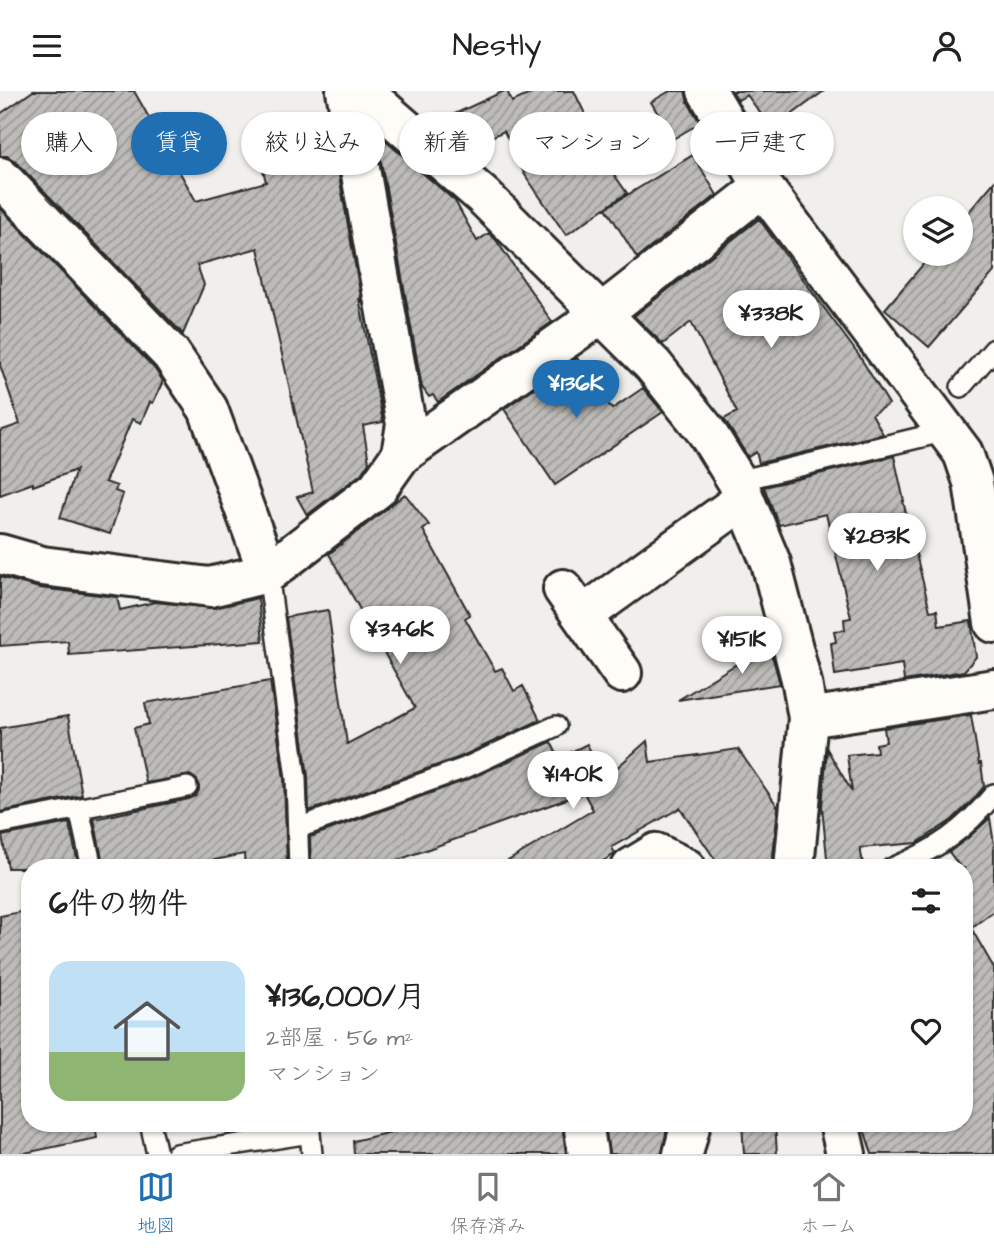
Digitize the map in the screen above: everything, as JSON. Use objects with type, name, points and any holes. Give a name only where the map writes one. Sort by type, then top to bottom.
[{"type":"street","points":[[346,91],[406,424],[401,455]]},
{"type":"street","points":[[362,91],[483,196],[661,375],[706,431],[741,490],[771,563],[802,683],[808,718],[795,859]]},
{"type":"street","points":[[707,91],[763,187],[963,453],[973,482],[994,623]]},
{"type":"street","points":[[0,177],[171,354],[208,409],[268,573]]},
{"type":"street","points":[[0,554],[42,566],[210,587],[268,573],[377,489],[401,455],[601,314],[763,187]]},
{"type":"street","points":[[622,673],[572,603],[741,490]]},
{"type":"street","points":[[808,718],[994,689]]},
{"type":"street","points":[[646,859],[656,853],[668,859]]},
{"type":"street","points":[[584,1132],[588,1154]]},
{"type":"street","points":[[683,1154],[689,1132]]},
{"type":"street","points":[[841,1132],[846,1154]]},
{"type":"lane","points":[[961,387],[994,349]]},
{"type":"lane","points":[[741,490],[947,431]]},
{"type":"lane","points":[[268,573],[296,778],[299,859]]},
{"type":"lane","points":[[298,828],[465,768],[556,726]]},
{"type":"lane","points":[[0,824],[187,787]]},
{"type":"lane","points":[[913,859],[948,839],[978,814],[994,794]]},
{"type":"lane","points":[[79,809],[90,859]]},
{"type":"lane","points":[[152,1132],[157,1154]]},
{"type":"lane","points":[[176,1154],[289,1132]]},
{"type":"lane","points":[[310,1132],[312,1154]]},
{"type":"building","points":[[33,91],[134,91],[146,112],[131,112],[131,175],[181,175],[196,201],[266,182],[264,175],[339,175],[383,422],[363,426],[369,462],[361,474],[307,515],[297,497],[313,492],[258,248],[197,265],[204,285],[183,334],[29,175],[117,175],[117,112],[21,112],[21,167],[7,156],[0,156],[0,114]]},
{"type":"building","points":[[504,91],[507,91],[512,102],[537,91],[574,91],[584,112],[509,112],[509,141],[504,131],[495,135],[495,112],[459,112]]},
{"type":"building","points":[[670,91],[685,91],[694,112],[690,112],[690,129],[676,137],[676,112],[657,112],[651,102]]},
{"type":"building","points":[[732,91],[824,91],[795,112],[760,112],[747,95],[738,100]]},
{"type":"building","points":[[385,141],[399,153],[399,175],[425,175],[455,201],[477,241],[489,233],[496,240],[552,322],[438,402],[433,395],[429,397],[422,387],[384,175]]},
{"type":"building","points":[[690,157],[690,175],[705,175],[717,195],[637,258],[606,208],[660,175],[676,175],[676,165]]},
{"type":"building","points":[[525,175],[614,175],[627,193],[566,235]]},
{"type":"building","points":[[994,182],[994,272],[929,347],[885,309],[922,266],[973,266],[973,207]]},
{"type":"building","points":[[0,208],[154,368],[163,381],[141,423],[132,419],[105,482],[117,486],[115,491],[123,494],[110,534],[60,518],[76,470],[0,495],[0,431],[20,424],[0,365]]},
{"type":"building","points":[[759,219],[860,357],[889,404],[872,414],[883,434],[759,463],[756,452],[748,457],[724,419],[737,412],[691,322],[663,344],[634,316]]},
{"type":"building","points":[[577,358],[612,409],[643,388],[663,412],[555,485],[504,409]]},
{"type":"building","points":[[894,456],[930,611],[937,610],[939,626],[971,621],[976,657],[964,671],[904,681],[902,664],[835,675],[831,643],[836,642],[834,631],[845,630],[844,619],[851,618],[826,514],[779,525],[764,487]]},
{"type":"building","points":[[405,494],[429,525],[423,530],[470,615],[465,618],[495,671],[502,668],[514,691],[523,686],[540,720],[460,757],[309,811],[308,776],[286,617],[328,610],[347,744],[415,708],[329,554]]},
{"type":"building","points":[[0,577],[39,588],[117,597],[120,610],[155,602],[215,608],[258,598],[263,641],[69,655],[68,641],[0,646]]},
{"type":"building","points":[[766,646],[780,684],[678,700]]},
{"type":"building","points":[[270,681],[284,779],[287,859],[244,859],[244,854],[220,859],[102,859],[94,819],[189,799],[196,796],[199,790],[197,780],[190,775],[146,783],[134,728],[149,724],[145,703]]},
{"type":"building","points":[[971,715],[984,786],[952,820],[917,843],[860,848],[862,859],[827,859],[822,807],[827,749],[852,792],[847,755],[877,752],[876,744],[886,742],[884,728]]},
{"type":"building","points":[[68,716],[82,795],[0,812],[0,728]]},
{"type":"building","points":[[647,741],[650,762],[738,749],[778,807],[773,859],[715,859],[680,808],[612,847],[615,854],[606,859],[511,859],[593,810],[585,795],[589,791],[401,859],[311,859],[310,837],[469,779],[551,742],[559,758],[587,744],[604,779]]},
{"type":"building","points":[[990,818],[994,844],[994,911],[973,927],[973,859],[954,859],[949,852]]},
{"type":"building","points":[[69,823],[77,859],[21,859],[21,868],[8,868],[2,836]]},
{"type":"building","points":[[21,912],[21,1132],[96,1132],[97,1138],[20,1154],[0,1154],[0,916]]},
{"type":"building","points":[[973,931],[994,968],[994,1154],[872,1154],[865,1132],[973,1132]]},
{"type":"building","points":[[391,1132],[563,1132],[566,1154],[354,1154],[353,1141]]},
{"type":"building","points":[[606,1132],[666,1132],[662,1154],[609,1154]]},
{"type":"building","points":[[743,1132],[776,1132],[777,1154],[744,1154]]}]
